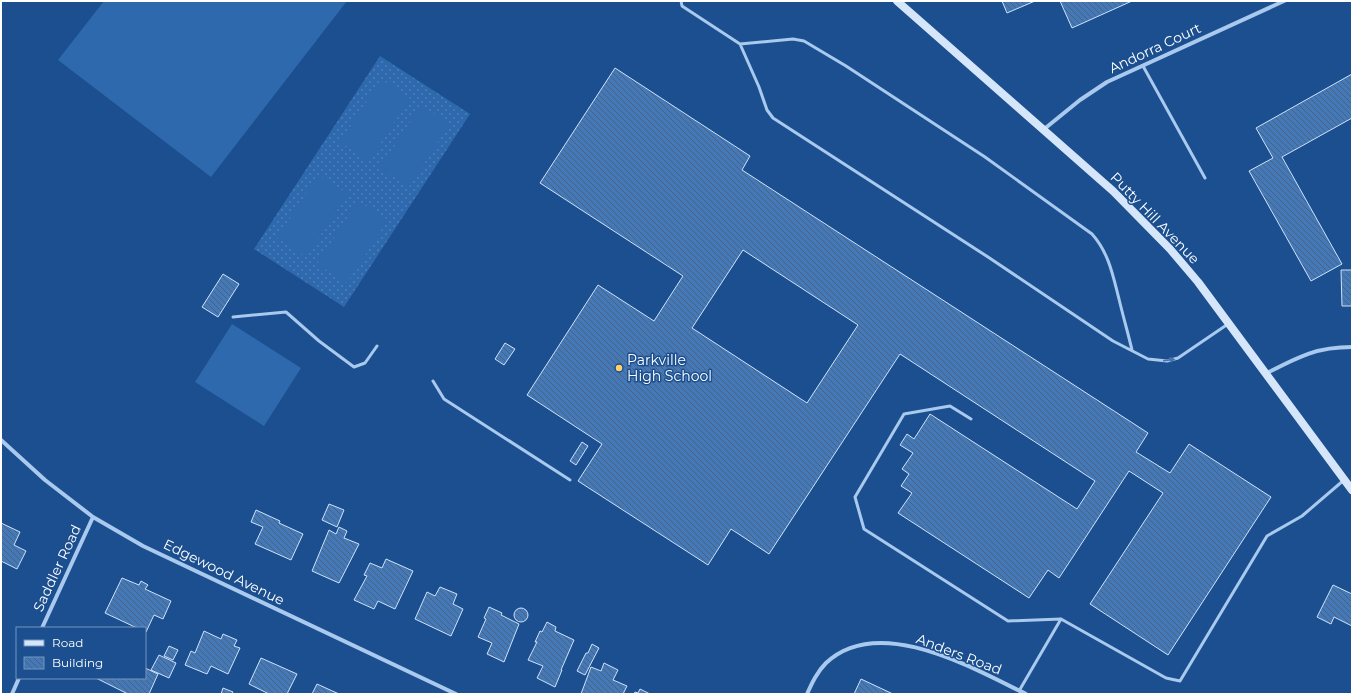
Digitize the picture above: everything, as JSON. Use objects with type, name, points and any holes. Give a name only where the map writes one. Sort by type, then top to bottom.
[{"type":"main road","name":"Putty Hill Avenue","points":[[897,1],[1113,191],[1170,249],[1198,282],[1229,323],[1352,490]]},
{"type":"street","name":"Andorra Court","points":[[1043,130],[1080,100],[1107,82],[1284,1]]},
{"type":"street","points":[[1267,374],[1302,355],[1333,348],[1352,347]]},
{"type":"street","name":"Edgewood Avenue","points":[[1,440],[45,480],[93,517],[143,546],[456,694]]},
{"type":"street","name":"Saddler Road","points":[[42,627],[93,517]]},
{"type":"street","name":"Anders Road","points":[[807,694],[816,676],[826,663],[839,654],[856,647],[872,643],[889,642],[916,647],[938,654],[970,667],[1026,694]]},
{"type":"street","points":[[12,694],[19,679]]},
{"type":"lane","points":[[681,1],[682,6],[740,44],[759,87],[767,110],[773,118],[1113,340],[1148,359],[1166,361],[1178,358],[1229,323]]},
{"type":"lane","points":[[740,44],[793,39],[804,41],[852,70],[985,157],[1092,234],[1106,254],[1112,271],[1132,350]]},
{"type":"lane","points":[[1143,66],[1204,178]]},
{"type":"lane","points":[[233,317],[286,312],[319,341],[354,367],[365,363],[377,346]]},
{"type":"lane","points":[[433,381],[444,399],[570,480]]},
{"type":"lane","points":[[971,419],[950,406],[904,414],[855,497],[864,529],[1008,621],[1061,619],[1166,678],[1180,681],[1267,536],[1302,516],[1344,480]]},
{"type":"lane","points":[[1019,691],[1061,619]]},
{"type":"shaded area","points":[[104,1],[347,1],[211,177],[58,60]]},
{"type":"shaded area","points":[[380,56],[470,114],[344,307],[254,249]]},
{"type":"shaded area","points":[[381,79],[410,98],[369,161],[340,142]]},
{"type":"shaded area","points":[[421,105],[450,124],[409,187],[380,168]]},
{"type":"shaded area","points":[[318,175],[348,194],[306,257],[277,238]]},
{"type":"shaded area","points":[[358,201],[388,220],[347,283],[317,264]]},
{"type":"shaded area","points":[[232,324],[301,368],[264,426],[195,382]]},
{"type":"building","points":[[1002,1],[1035,1],[1007,13]]},
{"type":"building","points":[[1060,1],[1132,1],[1072,28]]},
{"type":"building","points":[[615,68],[750,156],[742,170],[1148,433],[1136,452],[1170,473],[1189,444],[1271,497],[1168,655],[1090,604],[1163,493],[1129,471],[1059,578],[1048,570],[1029,598],[898,513],[912,493],[901,486],[909,474],[902,469],[913,453],[900,445],[907,434],[914,439],[930,414],[1077,509],[1095,481],[900,354],[769,554],[731,529],[708,565],[578,481],[602,444],[527,395],[598,285],[654,321],[683,276],[540,183]],"holes":[[[743,250],[858,325],[807,403],[692,328]]]},
{"type":"building","points":[[1352,74],[1352,118],[1282,157],[1342,264],[1311,281],[1249,171],[1273,158],[1256,128]]},
{"type":"building","points":[[1341,270],[1352,270],[1352,306],[1342,306]]},
{"type":"building","points":[[223,274],[239,284],[218,317],[202,307]]},
{"type":"building","points":[[505,343],[515,349],[504,365],[495,359]]},
{"type":"building","points":[[582,442],[588,446],[576,465],[570,461]]},
{"type":"building","points":[[329,504],[344,510],[337,527],[322,520]]},
{"type":"building","points":[[256,510],[303,534],[291,560],[255,544],[263,527],[251,522]]},
{"type":"building","points":[[1,523],[20,532],[14,545],[26,551],[17,569],[1,561]]},
{"type":"building","points":[[339,527],[347,531],[344,538],[359,544],[339,583],[312,571],[329,530],[336,534]]},
{"type":"building","points":[[386,559],[413,571],[395,609],[378,601],[374,609],[354,600],[367,576],[364,575],[370,563],[382,568]]},
{"type":"building","points":[[122,578],[139,585],[141,581],[148,585],[145,589],[171,601],[163,619],[154,615],[146,632],[146,627],[135,627],[105,613]]},
{"type":"building","points":[[1333,585],[1352,594],[1352,626],[1334,617],[1331,624],[1317,617]]},
{"type":"building","points":[[440,587],[457,594],[453,604],[463,609],[451,636],[415,619],[427,592],[435,596]]},
{"type":"building","points":[[489,607],[519,624],[504,662],[487,654],[492,643],[478,637],[486,619],[484,618]]},
{"type":"building","points":[[518,608],[524,608],[528,612],[528,618],[524,622],[518,622],[514,618],[514,612]]},
{"type":"building","points":[[547,622],[556,627],[555,631],[574,640],[555,687],[537,678],[543,666],[528,660],[537,642],[535,642],[540,631],[542,632]]},
{"type":"building","points":[[204,631],[221,639],[223,634],[237,640],[234,646],[240,648],[228,674],[211,666],[207,674],[185,665],[191,651],[195,653]]},
{"type":"building","points":[[592,644],[599,648],[585,675],[577,671]]},
{"type":"building","points":[[169,646],[178,650],[173,660],[164,656]]},
{"type":"building","points":[[159,655],[176,663],[169,678],[151,670]]},
{"type":"building","points":[[261,658],[297,674],[287,694],[269,694],[249,684]]},
{"type":"building","points":[[604,663],[618,670],[613,680],[627,686],[623,694],[581,694],[591,667],[601,671]]},
{"type":"building","points":[[146,668],[158,674],[149,694],[128,694],[98,679],[146,679]]},
{"type":"building","points":[[861,679],[893,694],[854,694]]},
{"type":"building","points":[[317,684],[339,694],[312,694]]},
{"type":"building","points":[[223,688],[233,692],[232,694],[221,694]]},
{"type":"building","points":[[640,689],[650,694],[634,694],[635,692],[638,693]]},
{"type":"place","name":"Parkville High School","points":[[619,368]]}]
